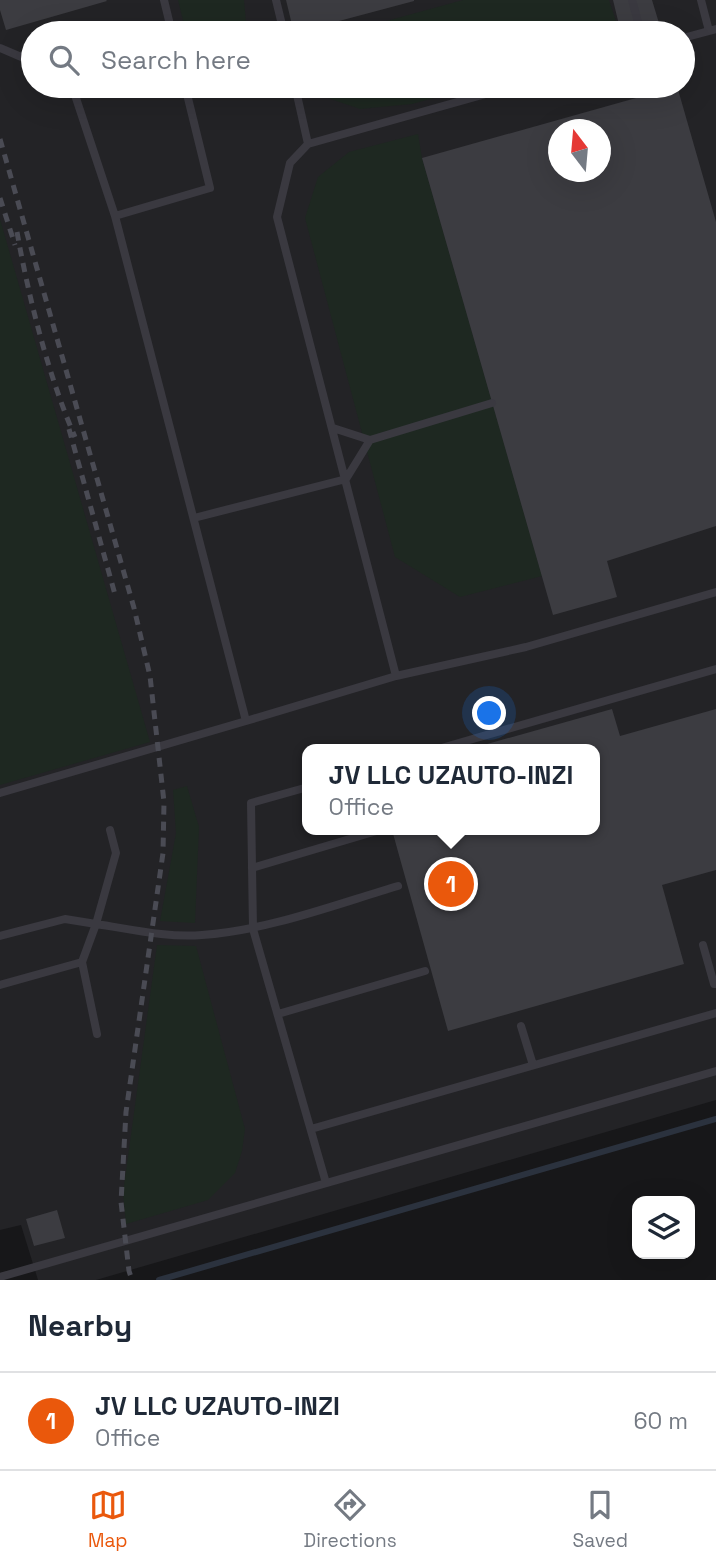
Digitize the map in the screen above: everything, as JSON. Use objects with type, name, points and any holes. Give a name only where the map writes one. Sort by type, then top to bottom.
[{"type":"lane","points":[[164,0],[169,21]]},
{"type":"lane","points":[[276,0],[281,21]]},
{"type":"lane","points":[[632,0],[638,21]]},
{"type":"lane","points":[[695,35],[713,30],[701,0]]},
{"type":"lane","points":[[0,48],[21,57]]},
{"type":"lane","points":[[76,98],[115,216],[246,721]]},
{"type":"lane","points":[[115,216],[210,188],[188,98]]},
{"type":"lane","points":[[298,98],[308,144]]},
{"type":"lane","points":[[396,676],[277,216],[290,163],[308,144],[471,98]]},
{"type":"lane","points":[[333,428],[370,440],[492,402]]},
{"type":"lane","points":[[194,518],[346,479],[370,440]]},
{"type":"lane","points":[[0,793],[396,676],[526,647],[716,592]]},
{"type":"lane","points":[[455,744],[716,669]]},
{"type":"lane","points":[[302,788],[251,803],[253,929],[326,1183]]},
{"type":"lane","points":[[97,1034],[82,962],[116,853],[110,830]]},
{"type":"lane","points":[[252,868],[363,835]]},
{"type":"lane","points":[[0,936],[65,919],[200,936],[253,929],[398,886]]},
{"type":"lane","points":[[703,945],[716,984]]},
{"type":"lane","points":[[0,985],[82,962]]},
{"type":"lane","points":[[278,1014],[425,971]]},
{"type":"lane","points":[[311,1129],[716,1013]]},
{"type":"lane","points":[[521,1026],[533,1065]]},
{"type":"lane","points":[[0,1276],[11,1277],[716,1071]]},
{"type":"shaded area","points":[[0,0],[716,0],[716,1100],[96,1280],[38,1280],[21,1225],[0,1230]]},
{"type":"shaded area","points":[[178,0],[244,0],[246,21],[183,21]]},
{"type":"shaded area","points":[[463,0],[609,0],[616,21],[387,21]]},
{"type":"shaded area","points":[[328,98],[434,98],[412,104],[360,109]]},
{"type":"shaded area","points":[[418,134],[422,158],[542,576],[460,597],[395,557],[305,218],[318,177],[349,152]]},
{"type":"shaded area","points":[[0,219],[150,742],[0,785]]},
{"type":"shaded area","points":[[187,786],[199,827],[195,923],[160,921],[176,833],[173,790]]},
{"type":"shaded area","points":[[157,945],[196,946],[245,1129],[235,1173],[208,1200],[126,1224],[123,1193]]},
{"type":"building","points":[[0,0],[107,1],[37,21],[21,21],[21,26],[6,30]]},
{"type":"building","points":[[286,0],[414,0],[339,21],[291,21]]},
{"type":"building","points":[[613,0],[652,0],[658,21],[618,21]]},
{"type":"building","points":[[636,98],[680,98],[716,222],[716,526],[607,561],[617,597],[553,615],[422,158],[548,123],[548,182],[611,182],[611,119],[561,119]]},
{"type":"building","points":[[612,709],[620,736],[716,709],[716,870],[662,885],[684,964],[448,1031],[393,835],[600,835],[600,744],[487,744]]},
{"type":"building","points":[[57,1210],[65,1238],[34,1246],[26,1219]]},
{"type":"waterway","points":[[159,1280],[716,1119]]},
{"type":"railway","points":[[0,139],[134,608],[150,676],[164,802],[163,853],[126,1112],[121,1202],[132,1280]]},
{"type":"railway","points":[[0,198],[15,245]]},
{"type":"railway","points":[[17,232],[40,336],[75,437]]},
{"type":"railway","points":[[69,429],[116,598]]},
{"type":"place","name":"JV LLC UZAUTO-INZI","points":[[451,884]]}]
